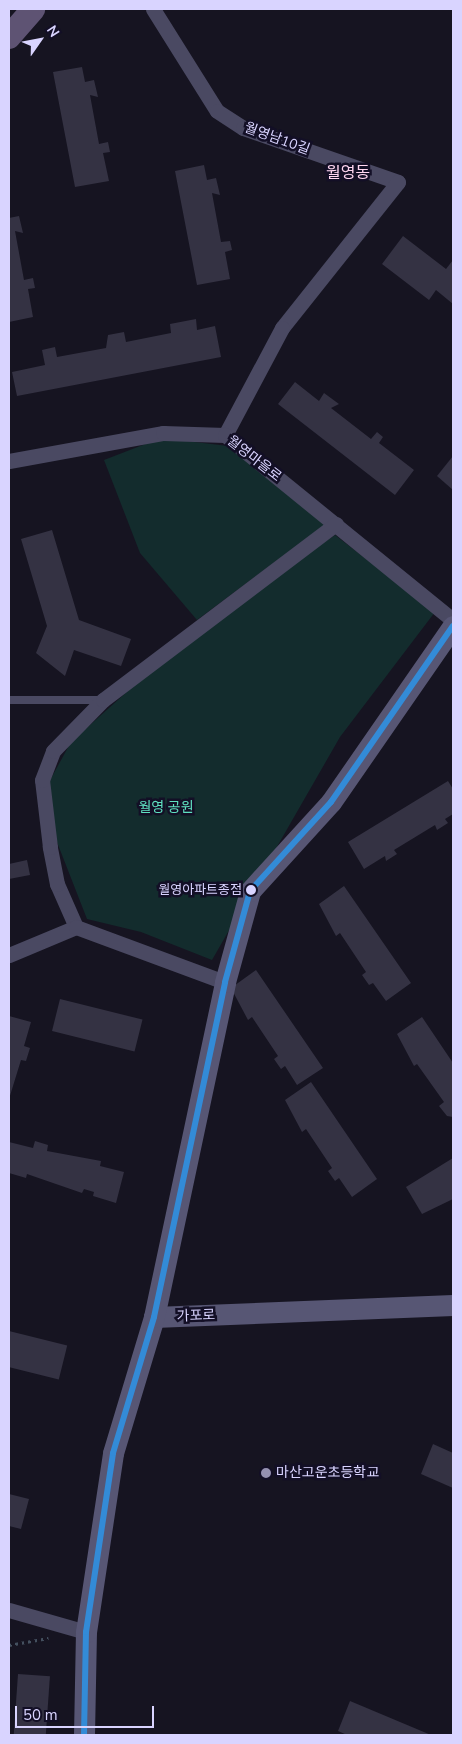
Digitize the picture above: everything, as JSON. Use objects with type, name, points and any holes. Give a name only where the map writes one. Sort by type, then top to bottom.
[{"type":"main road","points":[[9,37],[33,9]]},
{"type":"main road","points":[[84,1735],[86,1632],[113,1453],[154,1317],[225,982],[250,891],[330,802],[453,626]]},
{"type":"main road","name":"가포로","points":[[154,1317],[453,1305]]},
{"type":"street","name":"월영남10길","points":[[153,9],[217,111],[242,128],[398,182],[282,328],[226,435]]},
{"type":"street","name":"월영마을로","points":[[9,461],[163,433],[226,435],[453,620]]},
{"type":"street","points":[[76,927],[57,884],[42,780],[53,751],[103,700],[336,524]]},
{"type":"street","points":[[9,955],[76,927],[225,982]]},
{"type":"street","points":[[9,1610],[86,1632]]},
{"type":"lane","points":[[9,700],[103,700]]},
{"type":"green space","points":[[161,438],[228,446],[327,523],[197,620],[140,553],[104,460]]},
{"type":"green space","name":"월영 공원","points":[[335,535],[435,612],[340,737],[212,960],[141,932],[87,919],[55,837],[49,782],[71,742],[196,630]]},
{"type":"building","points":[[82,67],[85,82],[94,80],[98,97],[90,95],[99,144],[108,142],[110,152],[103,153],[109,181],[75,187],[53,72]]},
{"type":"building","points":[[204,165],[207,180],[216,178],[220,195],[212,193],[221,242],[230,241],[232,250],[225,252],[230,279],[197,285],[175,171]]},
{"type":"building","points":[[19,216],[23,233],[15,231],[24,280],[33,278],[35,288],[28,289],[33,317],[9,322],[9,218]]},
{"type":"building","points":[[403,236],[446,269],[453,260],[453,304],[436,290],[429,300],[382,264]]},
{"type":"building","points":[[196,319],[197,330],[215,326],[221,357],[17,396],[12,372],[45,365],[42,350],[55,347],[57,357],[106,348],[108,335],[124,332],[126,342],[171,333],[170,324]]},
{"type":"building","points":[[295,382],[319,401],[324,393],[339,404],[331,408],[371,439],[377,432],[383,437],[379,443],[414,470],[395,495],[278,404]]},
{"type":"building","points":[[453,456],[453,490],[437,476]]},
{"type":"building","points":[[52,530],[79,620],[131,639],[121,666],[74,650],[65,676],[36,653],[47,626],[21,539]]},
{"type":"building","points":[[448,781],[453,789],[453,814],[445,819],[448,823],[437,830],[435,825],[394,850],[397,854],[386,861],[385,856],[364,869],[348,842]]},
{"type":"building","points":[[27,860],[30,875],[9,879],[9,864]]},
{"type":"building","points":[[344,886],[411,983],[386,1001],[373,983],[369,985],[362,975],[366,972],[340,933],[336,936],[319,904]]},
{"type":"building","points":[[256,970],[323,1068],[297,1085],[285,1066],[281,1069],[274,1059],[278,1056],[252,1017],[248,1020],[231,988]]},
{"type":"building","points":[[60,999],[142,1020],[134,1052],[52,1031]]},
{"type":"building","points":[[9,1016],[31,1022],[24,1046],[30,1048],[26,1061],[21,1060],[9,1099]]},
{"type":"building","points":[[422,1017],[453,1063],[453,1117],[447,1116],[439,1106],[444,1102],[417,1064],[414,1066],[397,1034]]},
{"type":"building","points":[[311,1082],[377,1179],[352,1197],[339,1178],[335,1181],[328,1171],[332,1168],[306,1129],[302,1132],[285,1100]]},
{"type":"building","points":[[35,1141],[48,1145],[47,1151],[101,1161],[100,1166],[124,1172],[116,1203],[93,1196],[94,1192],[84,1189],[82,1193],[27,1174],[26,1178],[9,1173],[9,1142],[33,1148]]},
{"type":"building","points":[[453,1158],[453,1199],[422,1214],[406,1187]]},
{"type":"building","points":[[9,1331],[67,1346],[59,1379],[9,1367]]},
{"type":"building","points":[[433,1444],[453,1453],[453,1488],[421,1474]]},
{"type":"building","points":[[9,1494],[29,1499],[21,1529],[9,1526]]},
{"type":"building","points":[[18,1674],[50,1676],[46,1735],[14,1735]]},
{"type":"building","points":[[350,1701],[431,1735],[347,1735],[338,1731]]},
{"type":"transit line","points":[[84,1735],[86,1632],[113,1453],[154,1317],[225,982],[250,891],[331,802],[453,626]]},
{"type":"place","name":"월영아파트종점","points":[[251,890]]},
{"type":"place","name":"마산고운초등학교","points":[[266,1473]]},
{"type":"district","name":"월영동","points":[[348,173]]}]
